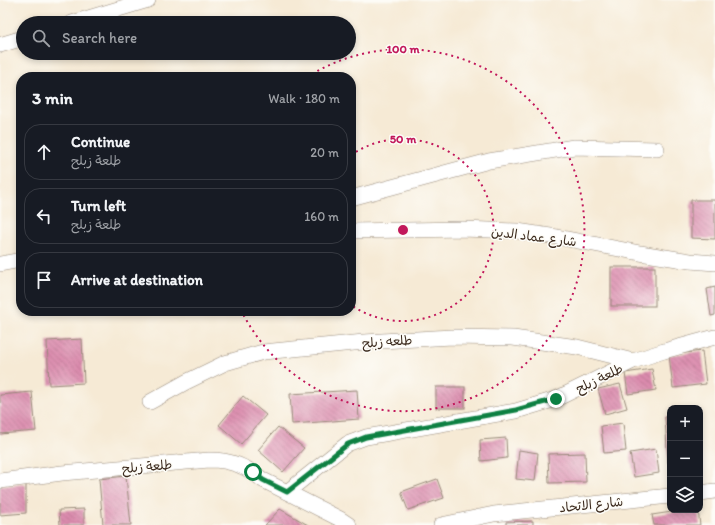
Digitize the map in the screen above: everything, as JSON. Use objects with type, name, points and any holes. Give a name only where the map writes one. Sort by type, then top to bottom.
[{"type":"street","points":[[95,16],[148,0]]},
{"type":"street","points":[[0,45],[16,40]]},
{"type":"street","points":[[356,197],[489,161],[574,147],[657,149]]},
{"type":"street","name":"شارع عماد الدين","points":[[356,231],[463,229],[517,231],[640,253],[690,261],[715,263]]},
{"type":"street","points":[[0,264],[16,261]]},
{"type":"street","name":"طلعة زبلح","points":[[287,492],[348,444],[366,437],[529,407],[556,399],[633,361],[715,336]]},
{"type":"street","name":"طلعه زبلح","points":[[150,402],[225,363],[263,352],[364,342],[452,337],[513,338],[577,347],[633,361]]},
{"type":"street","name":"طلعة زبلح","points":[[0,481],[62,473],[216,460],[226,461],[245,467],[263,480],[349,525]]},
{"type":"street","name":"شارع الاتحاد","points":[[441,525],[494,514],[667,496]]},
{"type":"building","points":[[691,200],[715,200],[715,239],[691,238]]},
{"type":"building","points":[[611,267],[655,267],[655,306],[611,306]]},
{"type":"building","points":[[715,287],[715,315],[711,316],[707,289]]},
{"type":"building","points":[[82,339],[84,383],[49,385],[47,341]]},
{"type":"building","points":[[702,351],[706,384],[673,388],[669,355]]},
{"type":"building","points":[[652,369],[656,390],[628,394],[625,373]]},
{"type":"building","points":[[620,384],[627,408],[605,414],[598,389]]},
{"type":"building","points":[[436,387],[465,387],[465,408],[436,408]]},
{"type":"building","points":[[357,390],[359,419],[292,424],[290,394]]},
{"type":"building","points":[[32,392],[36,431],[0,434],[0,395]]},
{"type":"building","points":[[243,396],[266,415],[241,444],[219,425]]},
{"type":"building","points":[[665,417],[667,417],[667,448]]},
{"type":"building","points":[[623,423],[626,451],[604,453],[601,426]]},
{"type":"building","points":[[278,427],[304,448],[283,472],[258,450]]},
{"type":"building","points":[[506,438],[507,458],[481,461],[480,440]]},
{"type":"building","points":[[656,449],[659,473],[634,477],[630,453]]},
{"type":"building","points":[[519,450],[538,453],[535,481],[516,479]]},
{"type":"building","points":[[585,453],[586,482],[549,483],[548,454]]},
{"type":"building","points":[[126,476],[131,525],[103,525],[99,479]]},
{"type":"building","points":[[437,479],[444,498],[408,510],[401,492]]},
{"type":"building","points":[[26,484],[26,513],[0,515],[0,486]]},
{"type":"building","points":[[84,509],[84,525],[60,525],[59,510]]},
{"type":"building","points":[[280,509],[308,525],[265,525]]},
{"type":"building","points":[[667,513],[698,513],[700,525],[654,525],[652,515]]},
{"type":"building","points":[[533,521],[533,525],[506,525],[506,522]]},
{"type":"route","points":[[253,472],[263,480],[287,492],[348,444],[366,437],[516,410],[556,399]]}]
